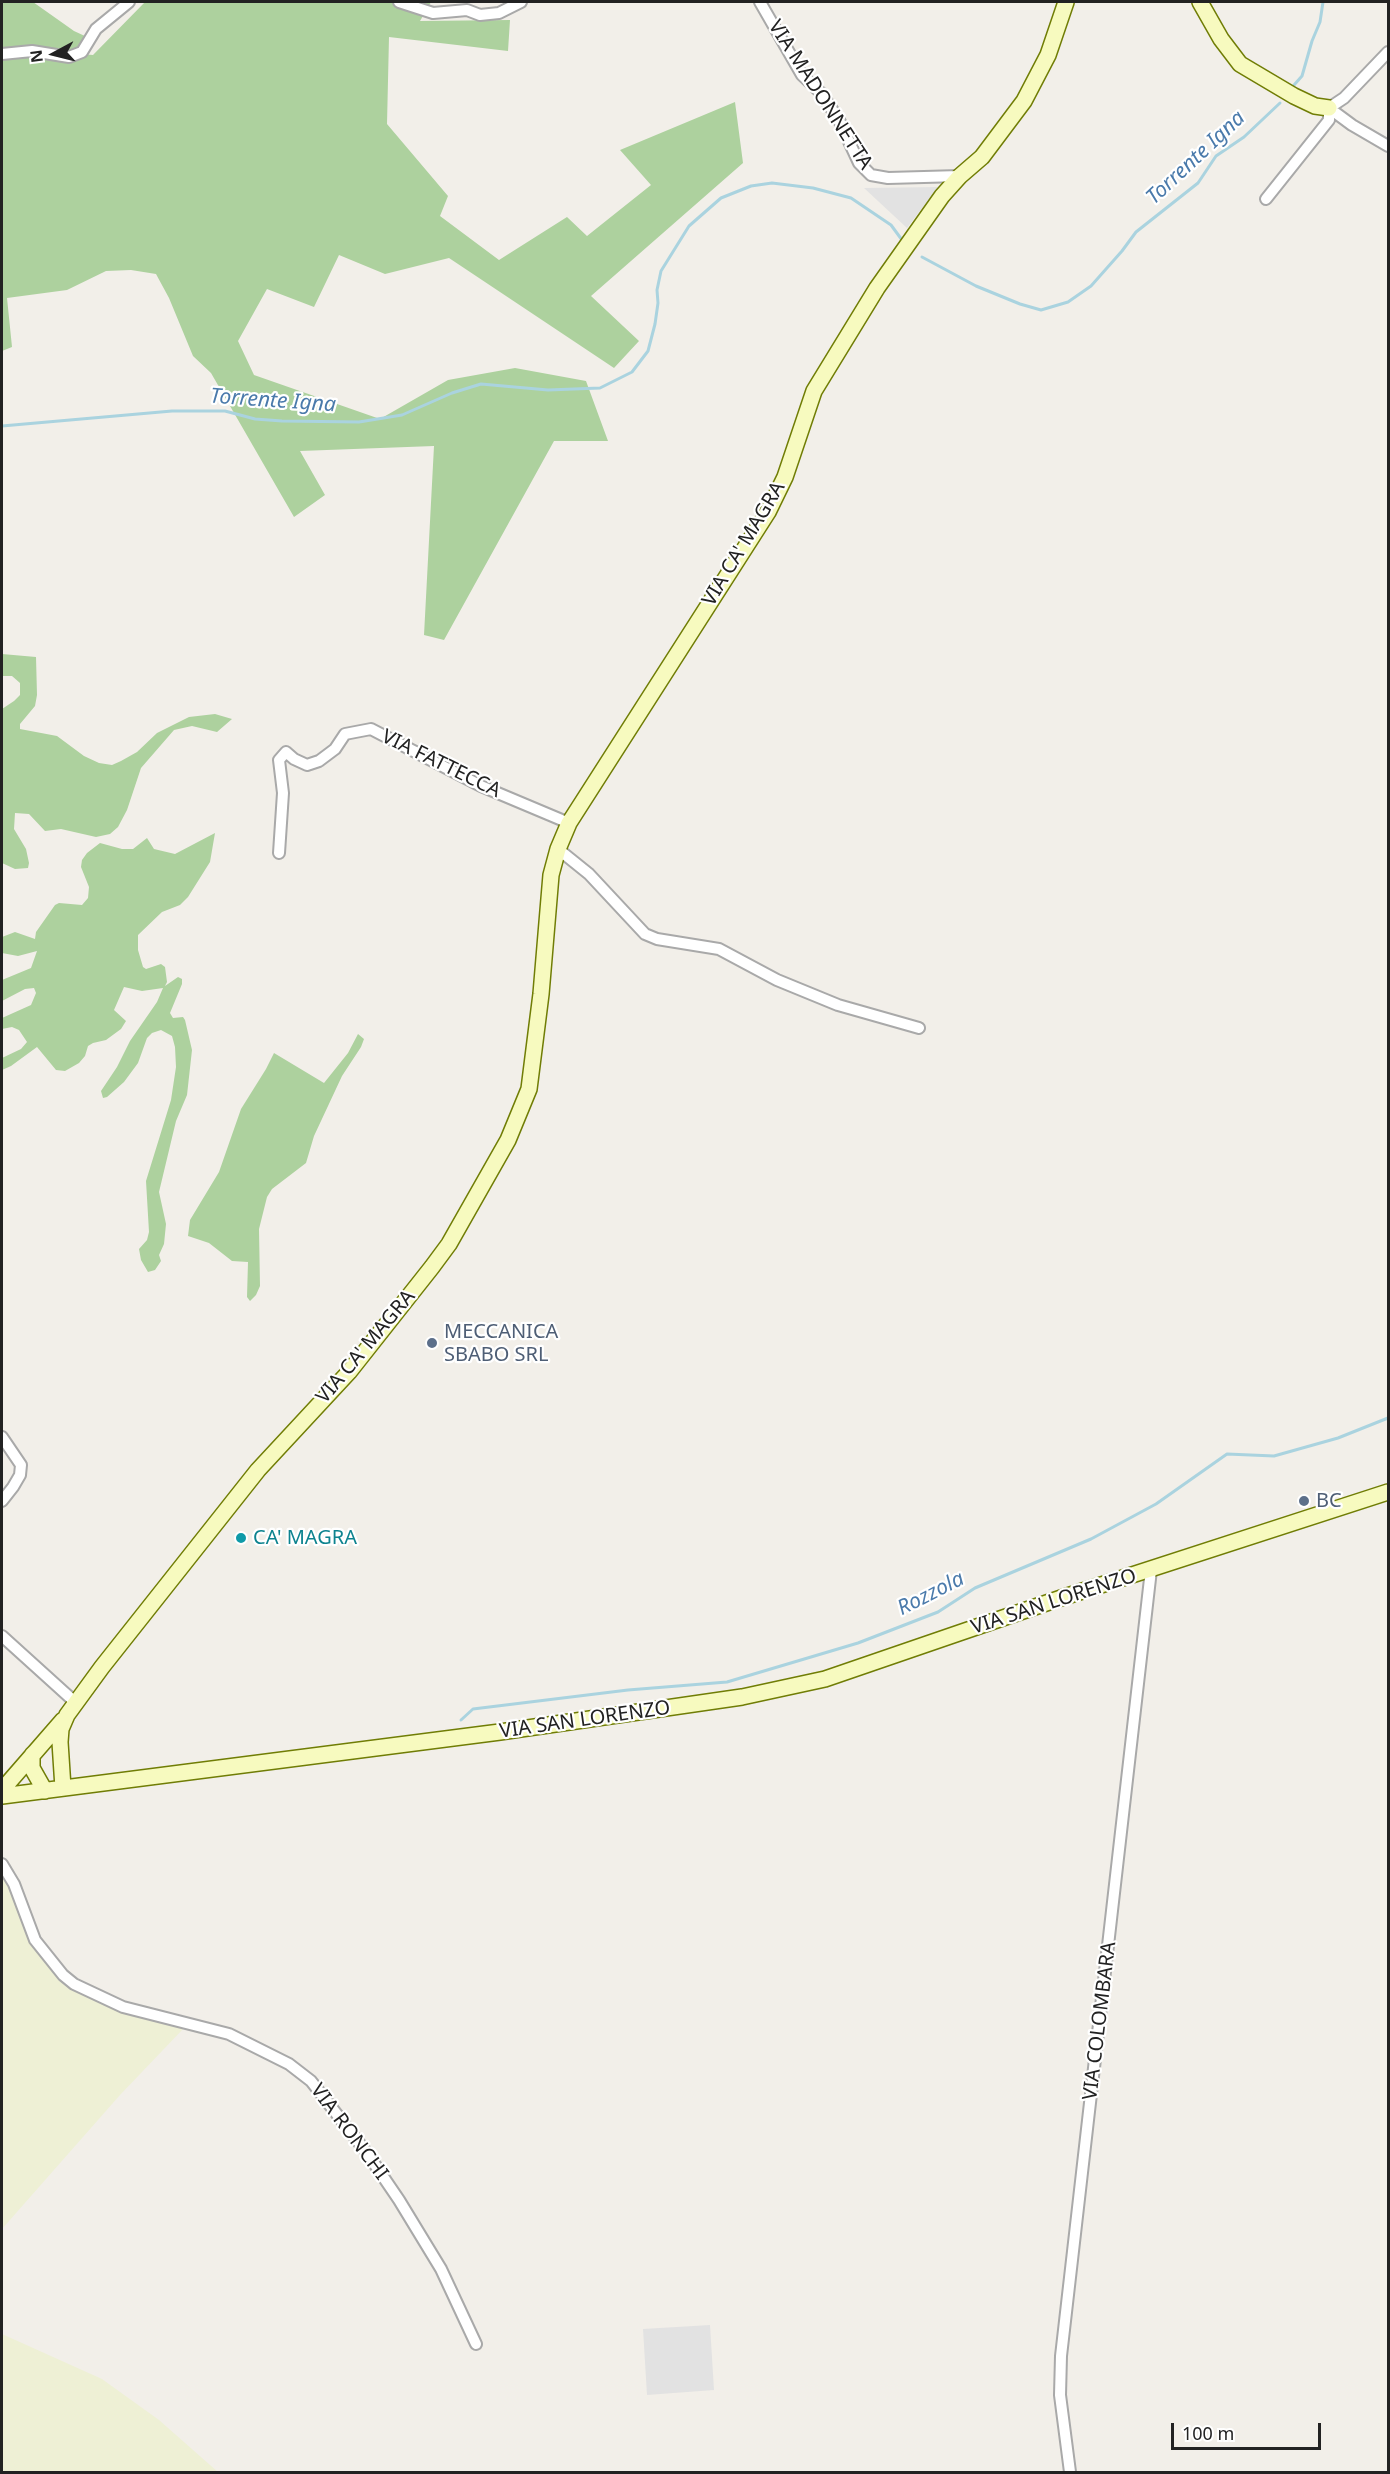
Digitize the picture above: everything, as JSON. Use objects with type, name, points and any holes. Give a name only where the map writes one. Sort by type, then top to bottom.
[{"type":"street","points":[[2,54],[32,51],[69,57],[81,52],[96,29],[129,2]]},
{"type":"street","points":[[399,2],[433,13],[467,5],[480,15],[499,13],[521,2]]},
{"type":"street","name":"VIA MADONNETTA","points":[[760,2],[802,75],[821,93],[839,120],[859,163],[871,175],[888,178],[960,176]]},
{"type":"street","name":"VIA CA' MAGRA","points":[[63,1788],[60,1742],[62,1729],[71,1709],[258,1470],[349,1371],[432,1267],[449,1244],[502,1150],[529,1089],[540,1005],[549,898],[558,849],[569,823],[768,512],[785,477],[814,391],[877,288],[942,196],[982,157],[1024,101],[1042,69],[1066,2]]},
{"type":"street","points":[[1200,2],[1221,39],[1240,64],[1294,96],[1316,106],[1329,108],[1352,125],[1389,146]]},
{"type":"street","points":[[1329,108],[1344,98],[1389,52]]},
{"type":"street","points":[[1266,199],[1329,120],[1329,108]]},
{"type":"street","name":"VIA FATTECCA","points":[[279,853],[283,793],[279,760],[286,752],[307,765],[319,761],[334,749],[345,734],[371,729],[481,786],[569,823]]},
{"type":"street","points":[[558,849],[596,881],[645,934],[657,939],[719,950],[777,980],[838,1005],[919,1028]]},
{"type":"street","points":[[2,1437],[21,1465],[20,1475],[2,1501]]},
{"type":"street","name":"VIA SAN LORENZO","points":[[2,1796],[500,1732],[742,1697],[825,1679],[1389,1492]]},
{"type":"street","name":"VIA COLOMBARA","points":[[1070,2472],[1060,2395],[1061,2356],[1148,1614],[1151,1570]]},
{"type":"street","points":[[2,1636],[71,1709],[2,1790]]},
{"type":"street","points":[[39,1746],[32,1755],[32,1768],[45,1791]]},
{"type":"street","name":"VIA RONCHI","points":[[2,1864],[14,1884],[35,1940],[63,1975],[74,1984],[123,2007],[203,2026],[238,2038],[289,2064],[311,2081],[399,2199],[441,2269],[476,2344]]},
{"type":"green space","points":[[2,2],[33,2],[74,31],[87,37],[81,46],[71,53],[93,55],[145,2],[431,2],[420,21],[510,20],[508,51],[389,37],[387,124],[448,196],[440,216],[499,260],[567,217],[587,236],[651,185],[620,150],[735,102],[743,163],[591,296],[639,341],[614,368],[449,258],[385,274],[339,255],[314,307],[267,289],[238,341],[254,375],[380,419],[448,380],[515,368],[586,381],[608,441],[554,441],[444,640],[424,635],[434,446],[300,451],[325,495],[294,517],[211,373],[193,356],[169,298],[156,274],[131,270],[106,271],[67,290],[7,298],[12,347],[2,351]]},
{"type":"green space","points":[[2,654],[36,657],[35,706],[20,724],[20,729],[57,736],[84,756],[99,763],[112,765],[121,761],[137,752],[157,733],[189,717],[215,714],[232,719],[217,732],[192,726],[174,730],[141,768],[127,810],[118,827],[110,834],[96,837],[61,829],[45,831],[29,814],[15,813],[14,829],[26,849],[29,863],[28,868],[15,869],[2,863],[2,709],[20,695],[20,683],[12,676],[2,676]]},
{"type":"green space","points":[[215,833],[210,862],[188,897],[180,905],[162,912],[138,935],[138,950],[143,967],[146,969],[161,964],[165,967],[167,982],[165,986],[178,977],[182,979],[170,1013],[173,1018],[183,1017],[185,1020],[192,1050],[187,1095],[176,1121],[159,1192],[166,1224],[164,1244],[159,1255],[161,1261],[155,1270],[148,1272],[141,1260],[139,1249],[147,1240],[149,1232],[146,1181],[171,1100],[176,1067],[172,1036],[161,1030],[152,1033],[147,1038],[138,1063],[124,1082],[107,1097],[103,1098],[101,1091],[130,1041],[157,1002],[163,988],[142,991],[124,987],[114,1010],[126,1021],[121,1029],[106,1040],[88,1046],[85,1056],[79,1063],[65,1071],[56,1070],[37,1047],[2,1070],[2,1058],[21,1049],[27,1042],[19,1030],[12,1027],[2,1029],[2,1018],[31,1005],[36,993],[34,988],[25,989],[2,1001],[2,980],[31,968],[37,951],[18,956],[2,953],[2,937],[15,932],[35,939],[36,932],[55,905],[59,903],[82,905],[88,898],[89,887],[81,867],[82,860],[100,843],[122,849],[133,849],[147,838],[154,849],[175,854]]},
{"type":"green space","points":[[358,1034],[364,1039],[361,1047],[342,1076],[314,1136],[306,1163],[272,1189],[267,1197],[259,1229],[260,1286],[250,1301],[247,1297],[248,1262],[232,1261],[209,1243],[188,1236],[190,1220],[219,1172],[241,1109],[274,1053],[324,1083],[348,1053]]},
{"type":"green space","points":[[2,1874],[16,1898],[34,1946],[64,1984],[117,2010],[185,2027],[120,2095],[2,2229]]},
{"type":"green space","points":[[2,2334],[102,2379],[159,2420],[218,2472],[2,2472]]},
{"type":"shaded area","points":[[938,187],[907,228],[864,188]]},
{"type":"shaded area","points":[[710,2325],[714,2390],[647,2395],[643,2329]]},
{"type":"waterway","name":"Torrente Igna","points":[[1294,85],[1302,76],[1320,22],[1323,2]]},
{"type":"waterway","name":"Torrente Igna","points":[[922,257],[976,286],[1020,304],[1041,310],[1068,302],[1091,286],[1136,232],[1198,183],[1216,156],[1244,137],[1280,103]]},
{"type":"waterway","name":"Torrente Igna","points":[[2,426],[172,411],[225,411],[255,419],[282,421],[359,422],[402,415],[452,393],[481,384],[548,390],[600,388],[632,372],[648,351],[655,324],[657,290],[661,271],[689,226],[721,198],[751,186],[772,183],[813,188],[851,198],[891,225],[902,240]]},
{"type":"waterway","name":"Rozzola","points":[[461,1720],[473,1709],[628,1690],[727,1682],[858,1643],[938,1612],[975,1588],[1091,1539],[1156,1504],[1227,1454],[1274,1456],[1338,1438],[1388,1418]]},
{"type":"place","name":"MECCANICA SBABO SRL","points":[[432,1343]]},
{"type":"place","name":"BC","points":[[1304,1501]]},
{"type":"place","name":"CA' MAGRA","points":[[241,1538]]}]
